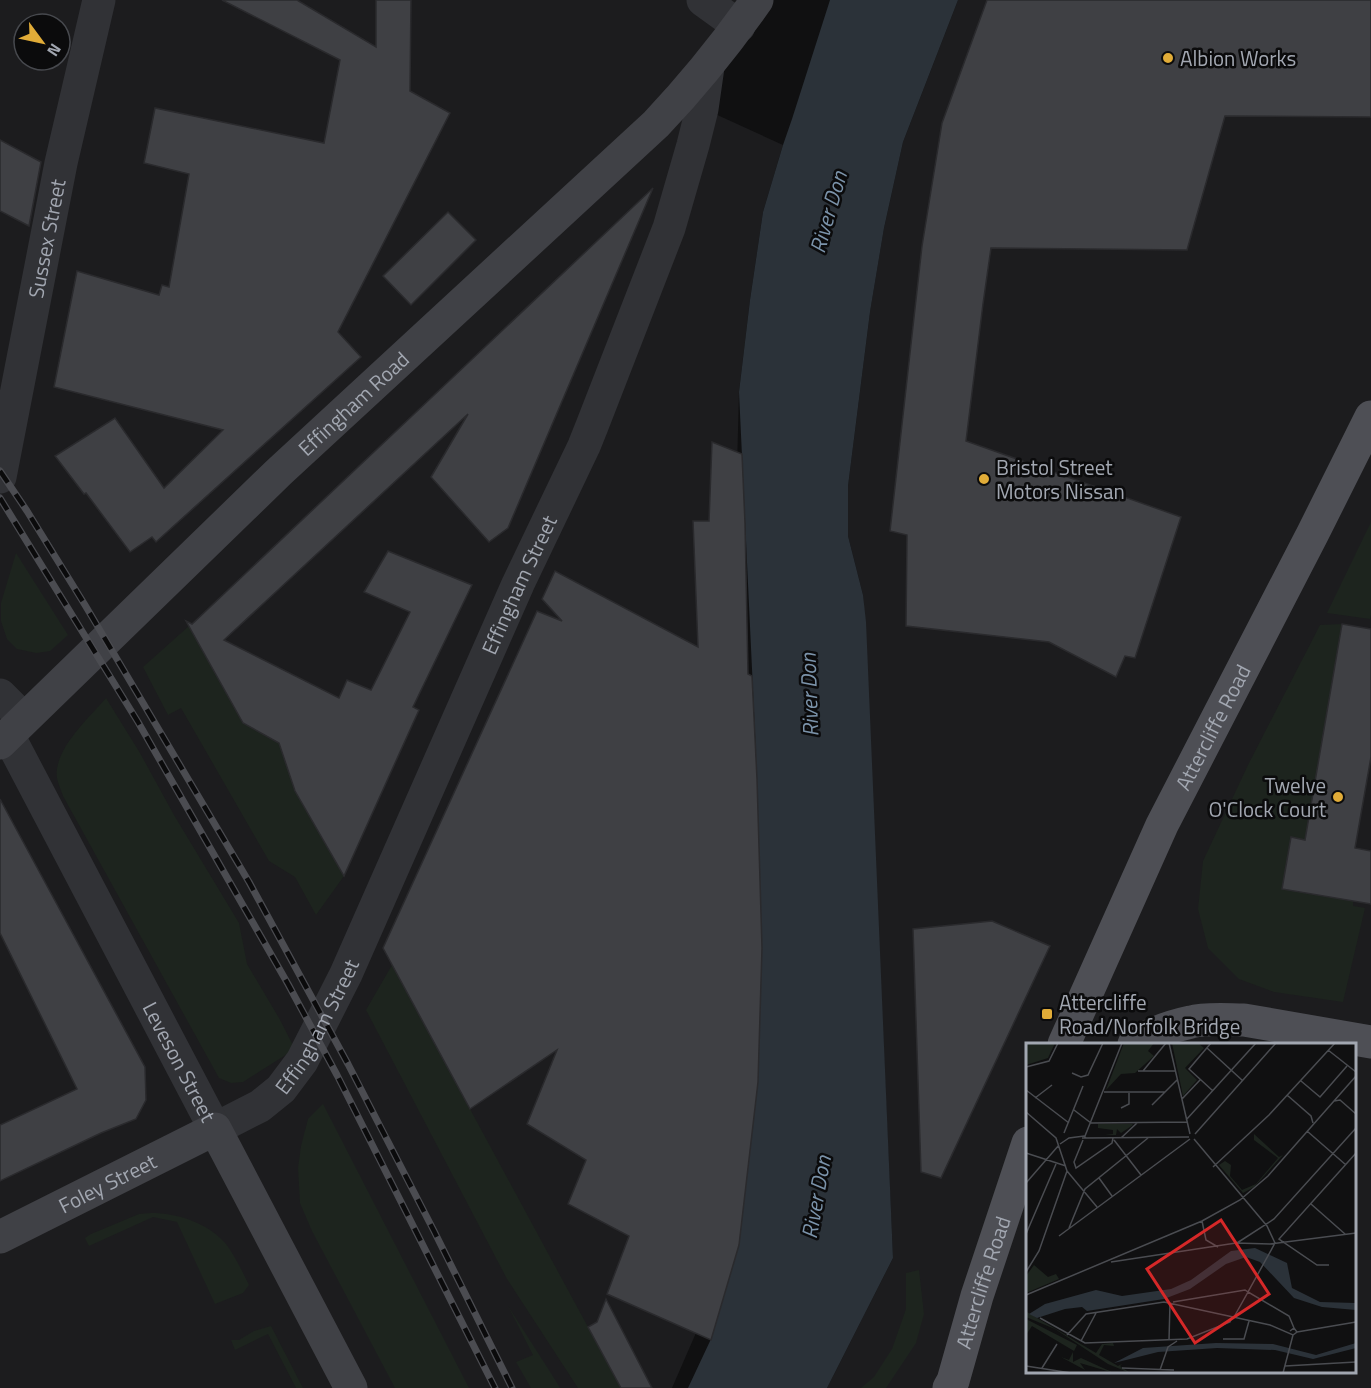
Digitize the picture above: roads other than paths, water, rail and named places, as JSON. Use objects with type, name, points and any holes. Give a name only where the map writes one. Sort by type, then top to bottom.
[{"type":"main road","name":"Effingham Street","points":[[708,67],[757,0]]},
{"type":"main road","name":"Effingham Road","points":[[11,732],[279,472],[656,124],[708,67]]},
{"type":"main road","name":"Attercliffe Road","points":[[1064,1043],[1162,825],[1371,417]]},
{"type":"main road","points":[[1136,1043],[1193,1021],[1233,1020],[1371,1042]]},
{"type":"main road","name":"Foley Street","points":[[0,1237],[215,1130]]},
{"type":"main road","name":"Leveson Street","points":[[215,1130],[351,1388]]},
{"type":"main road","name":"Attercliffe Road","points":[[951,1386],[977,1296],[1026,1149]]},
{"type":"street","name":"Sussex Street","points":[[0,477],[61,164],[99,0]]},
{"type":"street","points":[[703,0],[739,26]]},
{"type":"street","name":"Effingham Street","points":[[215,1130],[260,1106],[281,1089],[302,1061],[346,974],[513,595],[596,416],[669,228],[702,109],[708,67]]},
{"type":"street","points":[[0,694],[11,732]]},
{"type":"street","name":"Leveson Street","points":[[11,732],[215,1130]]},
{"type":"water","name":"River Don","points":[[830,0],[958,0],[903,142],[884,228],[870,312],[848,486],[848,536],[863,595],[866,622],[893,1258],[827,1388],[688,1388],[711,1339],[756,754],[739,392],[763,212]]},
{"type":"railway","points":[[0,471],[85,605],[249,882],[348,1064],[512,1388]]},
{"type":"railway","points":[[0,498],[138,722],[288,984],[337,1075],[495,1388]]},
{"type":"place","name":"Albion Works","points":[[1168,58]]},
{"type":"place","name":"Bristol Street Motors Nissan","points":[[984,479]]},
{"type":"place","name":"Twelve O'Clock Court","points":[[1338,797]]},
{"type":"place","name":"Attercliffe Road/Norfolk Bridge","points":[[1047,1014]]}]
